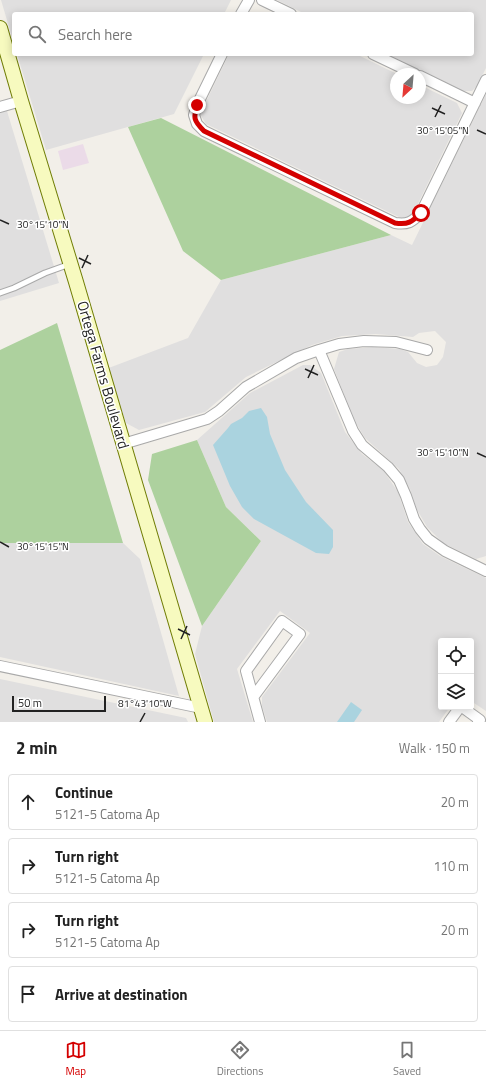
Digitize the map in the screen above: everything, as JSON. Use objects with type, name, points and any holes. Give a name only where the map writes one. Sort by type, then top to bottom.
[{"type":"street","points":[[242,12],[249,0]]},
{"type":"street","points":[[262,0],[287,12]]},
{"type":"street","name":"Ortega Farms Boulevard","points":[[0,28],[205,722]]},
{"type":"street","points":[[221,56],[197,105],[194,115],[196,124],[204,131],[395,223],[404,225],[413,221],[421,213],[486,80]]},
{"type":"street","points":[[378,56],[403,68]]},
{"type":"street","points":[[426,79],[475,103]]},
{"type":"street","points":[[0,107],[21,101]]},
{"type":"street","points":[[123,444],[207,419],[219,411],[246,387],[296,358],[319,350],[339,344],[364,341],[396,342],[427,350]]},
{"type":"street","points":[[319,350],[353,431],[362,445],[388,467],[399,480],[414,519],[420,529],[428,539],[445,551],[486,571]]},
{"type":"street","points":[[254,696],[300,634],[282,622],[246,671],[260,722]]},
{"type":"street","points":[[0,666],[201,708]]},
{"type":"street","points":[[449,722],[459,710]]},
{"type":"street","points":[[465,710],[481,721]]},
{"type":"lane","points":[[0,293],[70,264]]},
{"type":"shaded area","points":[[1,0],[231,0],[225,12],[12,12],[12,37]]},
{"type":"shaded area","points":[[277,0],[486,0],[486,68],[477,86],[472,91],[462,91],[426,73],[426,68],[415,68],[390,56],[474,56],[474,12],[301,12]]},
{"type":"shaded area","points":[[18,56],[203,56],[174,114],[46,150]]},
{"type":"shaded area","points":[[228,56],[360,56],[390,71],[390,104],[426,104],[426,88],[457,103],[462,113],[413,214],[407,218],[401,218],[206,124],[200,114]]},
{"type":"shaded area","points":[[486,94],[486,556],[476,559],[443,543],[427,527],[416,508],[410,489],[399,469],[365,438],[354,420],[334,369],[339,352],[348,349],[373,347],[400,349],[408,352],[417,363],[426,367],[437,365],[443,357],[446,342],[435,331],[419,333],[413,337],[376,334],[342,336],[312,345],[246,377],[205,412],[139,430],[126,423],[106,369],[188,338],[221,280],[391,235],[412,245]]},
{"type":"shaded area","points":[[7,111],[59,283],[0,301],[0,113]]},
{"type":"shaded area","points":[[83,144],[89,163],[63,170],[58,151]]},
{"type":"shaded area","points":[[303,365],[310,365],[321,373],[345,432],[362,454],[383,470],[398,492],[408,522],[423,544],[440,556],[486,578],[486,711],[474,703],[474,638],[438,638],[438,710],[448,710],[439,722],[267,722],[262,706],[262,697],[310,633],[280,611],[237,669],[253,722],[214,722],[195,654],[202,626],[261,541],[226,507],[197,440],[250,393]]},
{"type":"shaded area","points":[[0,543],[123,543],[140,559],[179,696],[0,657]]},
{"type":"shaded area","points":[[0,679],[186,718],[188,722],[0,722]]},
{"type":"green space","points":[[161,118],[391,235],[221,280],[183,251],[128,127]]},
{"type":"green space","points":[[57,323],[123,543],[0,543],[0,350]]},
{"type":"green space","points":[[197,440],[226,507],[261,541],[202,626],[148,480],[152,454]]},
{"type":"water","points":[[261,408],[267,417],[270,434],[285,470],[306,502],[333,530],[333,547],[329,554],[316,553],[254,519],[242,507],[230,486],[213,445],[231,424],[242,418],[249,411]]},
{"type":"water","points":[[351,702],[362,710],[354,722],[337,722]]},
{"type":"route","points":[[197,105],[194,115],[196,124],[204,131],[395,223],[404,225],[413,221],[421,213]]}]
